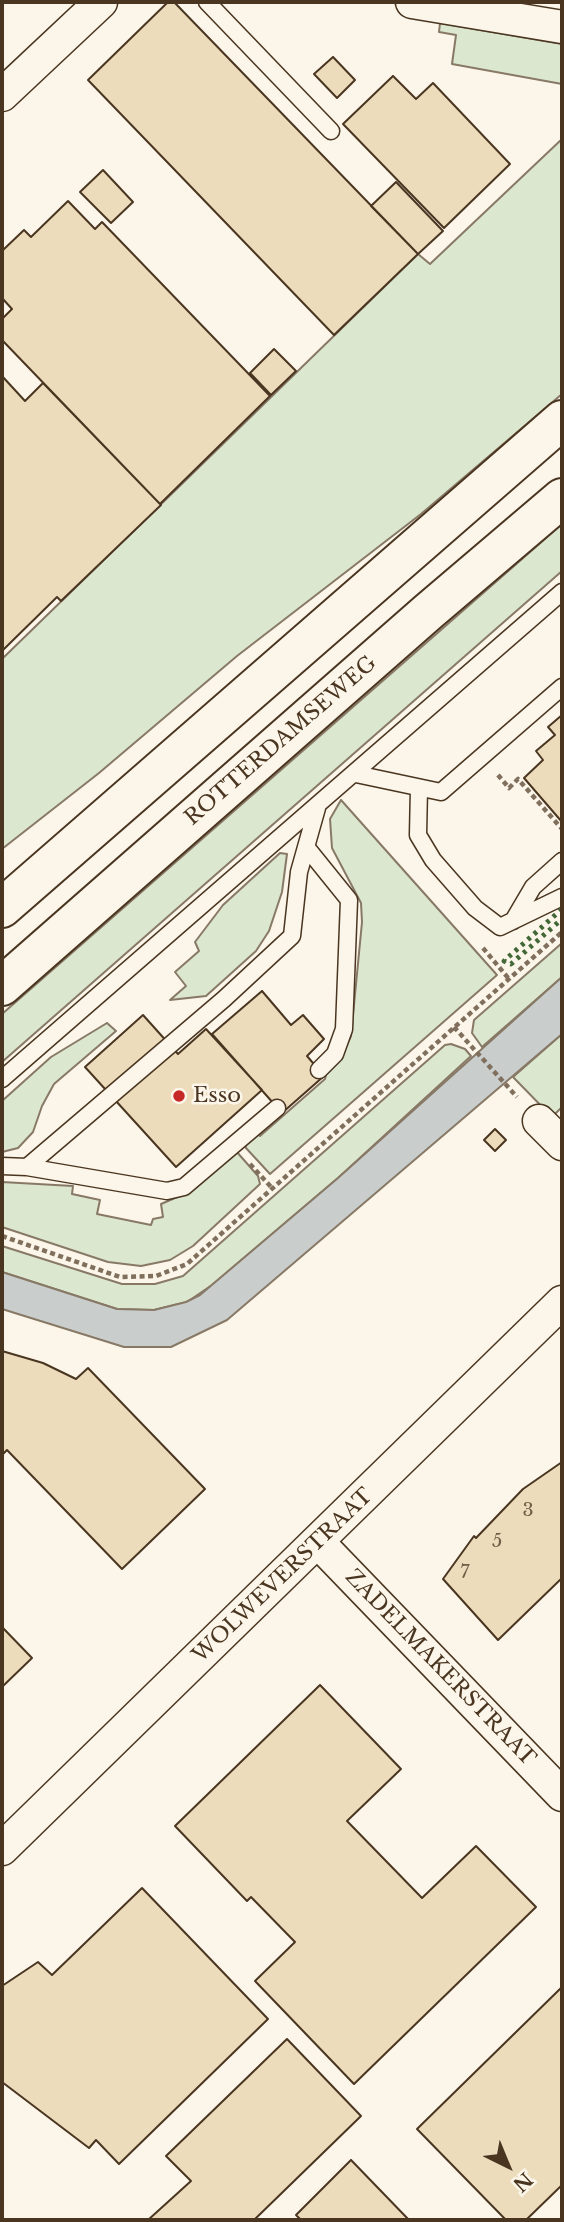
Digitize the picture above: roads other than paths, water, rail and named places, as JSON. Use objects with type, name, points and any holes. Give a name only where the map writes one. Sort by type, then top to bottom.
[{"type":"main road","points":[[2,908],[562,420]]},
{"type":"main road","name":"ROTTERDAMSEWEG","points":[[2,986],[562,498]]},
{"type":"street","points":[[2,95],[101,2]]},
{"type":"street","points":[[412,2],[562,27]]},
{"type":"street","points":[[539,1121],[562,1144]]},
{"type":"street","name":"WOLWEVERSTRAAT","points":[[2,1849],[562,1302]]},
{"type":"street","name":"ZADELMAKERSTRAAT","points":[[318,1542],[562,1795]]},
{"type":"lane","points":[[207,2],[331,131]]},
{"type":"lane","points":[[2,1079],[562,593]]},
{"type":"lane","points":[[356,774],[440,792],[562,687]]},
{"type":"lane","points":[[419,788],[418,835],[433,860],[475,908],[492,921],[500,927],[562,897]]},
{"type":"lane","points":[[27,1167],[224,999],[292,936],[299,872],[317,808]]},
{"type":"lane","points":[[307,848],[349,900],[344,1029],[335,1054],[319,1070]]},
{"type":"lane","points":[[513,921],[533,887],[562,861]]},
{"type":"lane","points":[[2,1166],[27,1167],[167,1191],[184,1187],[277,1108]]},
{"type":"place","name":"Esso","points":[[179,1096]]}]
